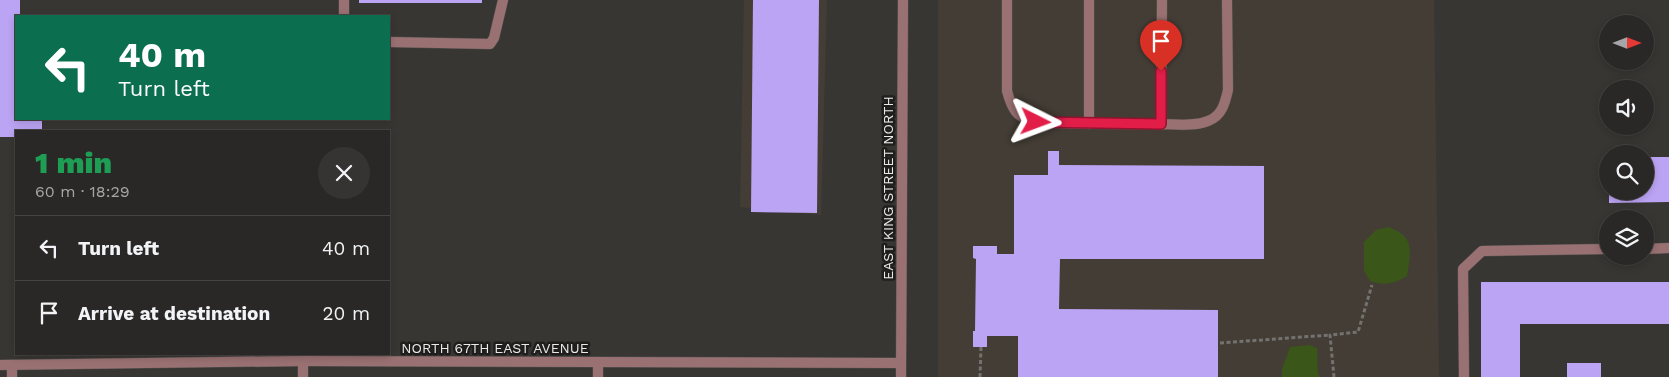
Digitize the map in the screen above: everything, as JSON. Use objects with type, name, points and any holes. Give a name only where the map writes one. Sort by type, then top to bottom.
[{"type":"street","points":[[344,0],[344,15]]},
{"type":"street","points":[[390,42],[490,44],[494,38],[503,0]]},
{"type":"street","name":"EAST KING STREET NORTH","points":[[900,377],[903,0]]},
{"type":"street","points":[[1007,0],[1007,91],[1016,113],[1025,120],[1036,122],[1089,124],[1194,124],[1209,121],[1218,115],[1225,104],[1228,90],[1227,0]]},
{"type":"street","points":[[1089,0],[1089,124]]},
{"type":"street","points":[[1161,124],[1162,0]]},
{"type":"street","points":[[1654,249],[1669,248]]},
{"type":"street","points":[[1464,377],[1463,269],[1482,251],[1599,249]]},
{"type":"street","points":[[303,361],[304,377]]},
{"type":"street","name":"NORTH 67TH EAST AVENUE","points":[[0,365],[303,361],[900,363]]},
{"type":"street","points":[[598,362],[598,377]]},
{"type":"street","points":[[12,365],[12,377]]},
{"type":"path","points":[[1220,343],[1358,332],[1372,285]]},
{"type":"path","points":[[1330,335],[1334,377]]},
{"type":"path","points":[[980,377],[981,347]]},
{"type":"shaded area","points":[[744,0],[827,0],[821,215],[740,207]]},
{"type":"shaded area","points":[[938,0],[1434,0],[1439,377],[938,377]]},
{"type":"green space","points":[[1388,227],[1403,235],[1407,240],[1410,252],[1407,276],[1385,284],[1370,281],[1364,271],[1364,242],[1376,230]]},
{"type":"green space","points":[[1309,345],[1317,348],[1318,374],[1320,377],[1282,377],[1282,369],[1290,347]]},
{"type":"building","points":[[0,0],[20,0],[20,15],[15,15],[15,120],[42,120],[42,130],[15,130],[15,137],[0,137]]},
{"type":"building","points":[[359,0],[482,0],[482,3],[359,3]]},
{"type":"building","points":[[753,0],[819,0],[817,213],[751,212]]},
{"type":"building","points":[[1048,151],[1059,151],[1059,165],[1264,166],[1264,259],[1060,259],[1059,309],[1218,310],[1218,377],[1018,377],[1018,336],[987,336],[987,347],[973,347],[976,259],[973,258],[973,246],[997,246],[997,254],[1014,254],[1014,175],[1048,175]]},
{"type":"building","points":[[1654,157],[1669,157],[1669,202],[1609,203],[1609,200],[1654,200]]},
{"type":"building","points":[[1481,282],[1669,282],[1669,324],[1520,324],[1520,377],[1481,377]]},
{"type":"building","points":[[1567,363],[1601,363],[1601,377],[1567,377]]},
{"type":"route","points":[[1036,122],[1161,124],[1161,71]]}]
